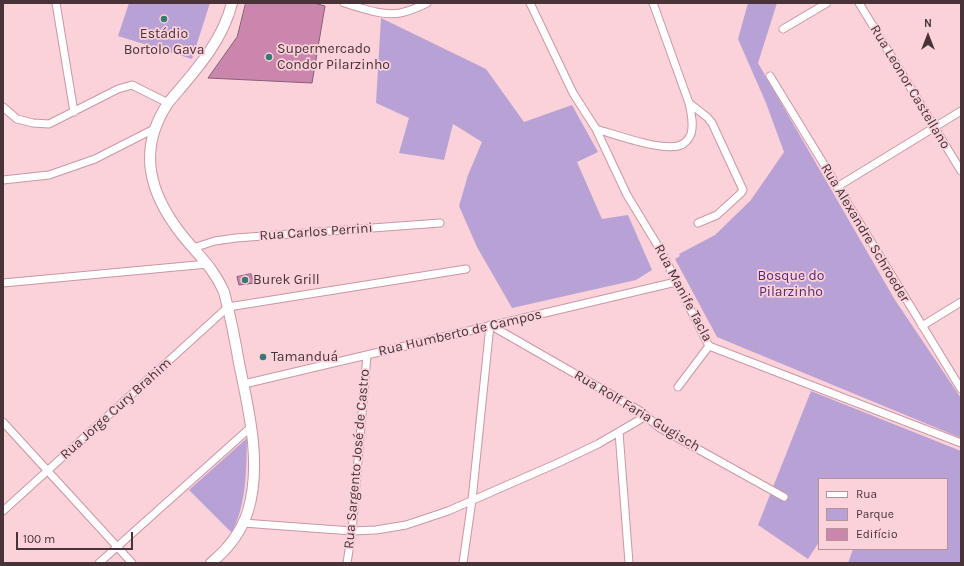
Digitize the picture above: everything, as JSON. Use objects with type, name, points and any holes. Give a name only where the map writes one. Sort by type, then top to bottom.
[{"type":"main road","points":[[211,563],[233,542],[243,523],[251,500],[253,459],[251,427],[244,384],[228,307],[220,281],[208,264],[193,248],[173,222],[162,204],[155,187],[150,154],[154,129],[162,112],[213,48],[226,22],[232,3]]},
{"type":"street","points":[[56,3],[74,112]]},
{"type":"street","points":[[344,3],[373,11],[392,14],[402,13],[428,3]]},
{"type":"street","name":"Rua Manife Tacla","points":[[530,3],[573,93],[596,129],[627,195],[653,236],[709,346],[961,443]]},
{"type":"street","points":[[596,129],[659,146],[680,146],[686,142],[691,135],[692,121],[689,103],[653,3]]},
{"type":"street","points":[[783,29],[827,3]]},
{"type":"street","name":"Rua Leonor Castellano","points":[[859,3],[961,171]]},
{"type":"street","name":"Rua Alexandre Schroeder","points":[[770,76],[961,389]]},
{"type":"street","points":[[3,107],[17,119],[33,123],[49,124],[118,89],[132,85],[168,103]]},
{"type":"street","points":[[689,103],[712,123],[742,190],[742,193],[725,209],[710,219],[698,223]]},
{"type":"street","points":[[837,187],[961,111]]},
{"type":"street","points":[[3,180],[48,175],[95,159],[154,129]]},
{"type":"street","name":"Rua Carlos Perrini","points":[[193,248],[215,241],[236,238],[440,223]]},
{"type":"street","points":[[3,283],[208,264]]},
{"type":"street","points":[[228,307],[466,269]]},
{"type":"street","name":"Rua Humberto de Campos","points":[[244,384],[676,282]]},
{"type":"street","points":[[922,326],[961,302]]},
{"type":"street","name":"Rua Jorge Cury Brahim","points":[[3,511],[228,307]]},
{"type":"street","points":[[463,563],[472,500],[490,326]]},
{"type":"street","name":"Rua Rolf Faria Gugisch","points":[[490,326],[640,411],[660,428],[784,496]]},
{"type":"street","points":[[678,387],[709,346]]},
{"type":"street","name":"Rua Sargento José de Castro","points":[[347,563],[352,532],[367,355]]},
{"type":"street","points":[[243,523],[352,532],[406,525],[436,515],[560,462],[619,432],[646,416]]},
{"type":"street","points":[[3,422],[132,563]]},
{"type":"street","points":[[99,563],[251,427]]},
{"type":"street","points":[[619,432],[629,563]]},
{"type":"green space","name":"Estádio Bortolo Gava","points":[[129,3],[210,3],[192,59],[118,36]]},
{"type":"green space","name":"Bosque do Pilarzinho","points":[[748,3],[777,3],[758,63],[895,300],[961,398],[961,438],[717,337],[675,259],[680,256],[679,254],[715,235],[751,200],[784,152],[766,103],[738,39]]},
{"type":"green space","points":[[381,18],[486,69],[524,122],[572,105],[598,152],[577,162],[602,219],[628,215],[652,270],[636,280],[512,308],[477,247],[459,206],[468,175],[482,142],[453,124],[444,160],[399,153],[409,118],[376,103]]},
{"type":"green space","points":[[811,391],[961,451],[961,563],[848,563],[853,550],[948,550],[948,478],[818,478],[818,544],[808,559],[758,525]]},
{"type":"green space","points":[[247,438],[245,487],[241,510],[232,533],[189,490]]},
{"type":"building","name":"Supermercado Condor Pilarzinho","points":[[246,3],[314,3],[325,6],[312,83],[208,78],[237,37]]},
{"type":"building","name":"Burek Grill","points":[[251,274],[254,283],[239,285],[237,277]]},
{"type":"place","name":"Estádio Bortolo Gava","points":[[164,19]]},
{"type":"place","name":"Supermercado Condor Pilarzinho","points":[[269,57]]},
{"type":"place","name":"Burek Grill","points":[[245,280]]},
{"type":"place","name":"Tamanduá","points":[[263,357]]}]
